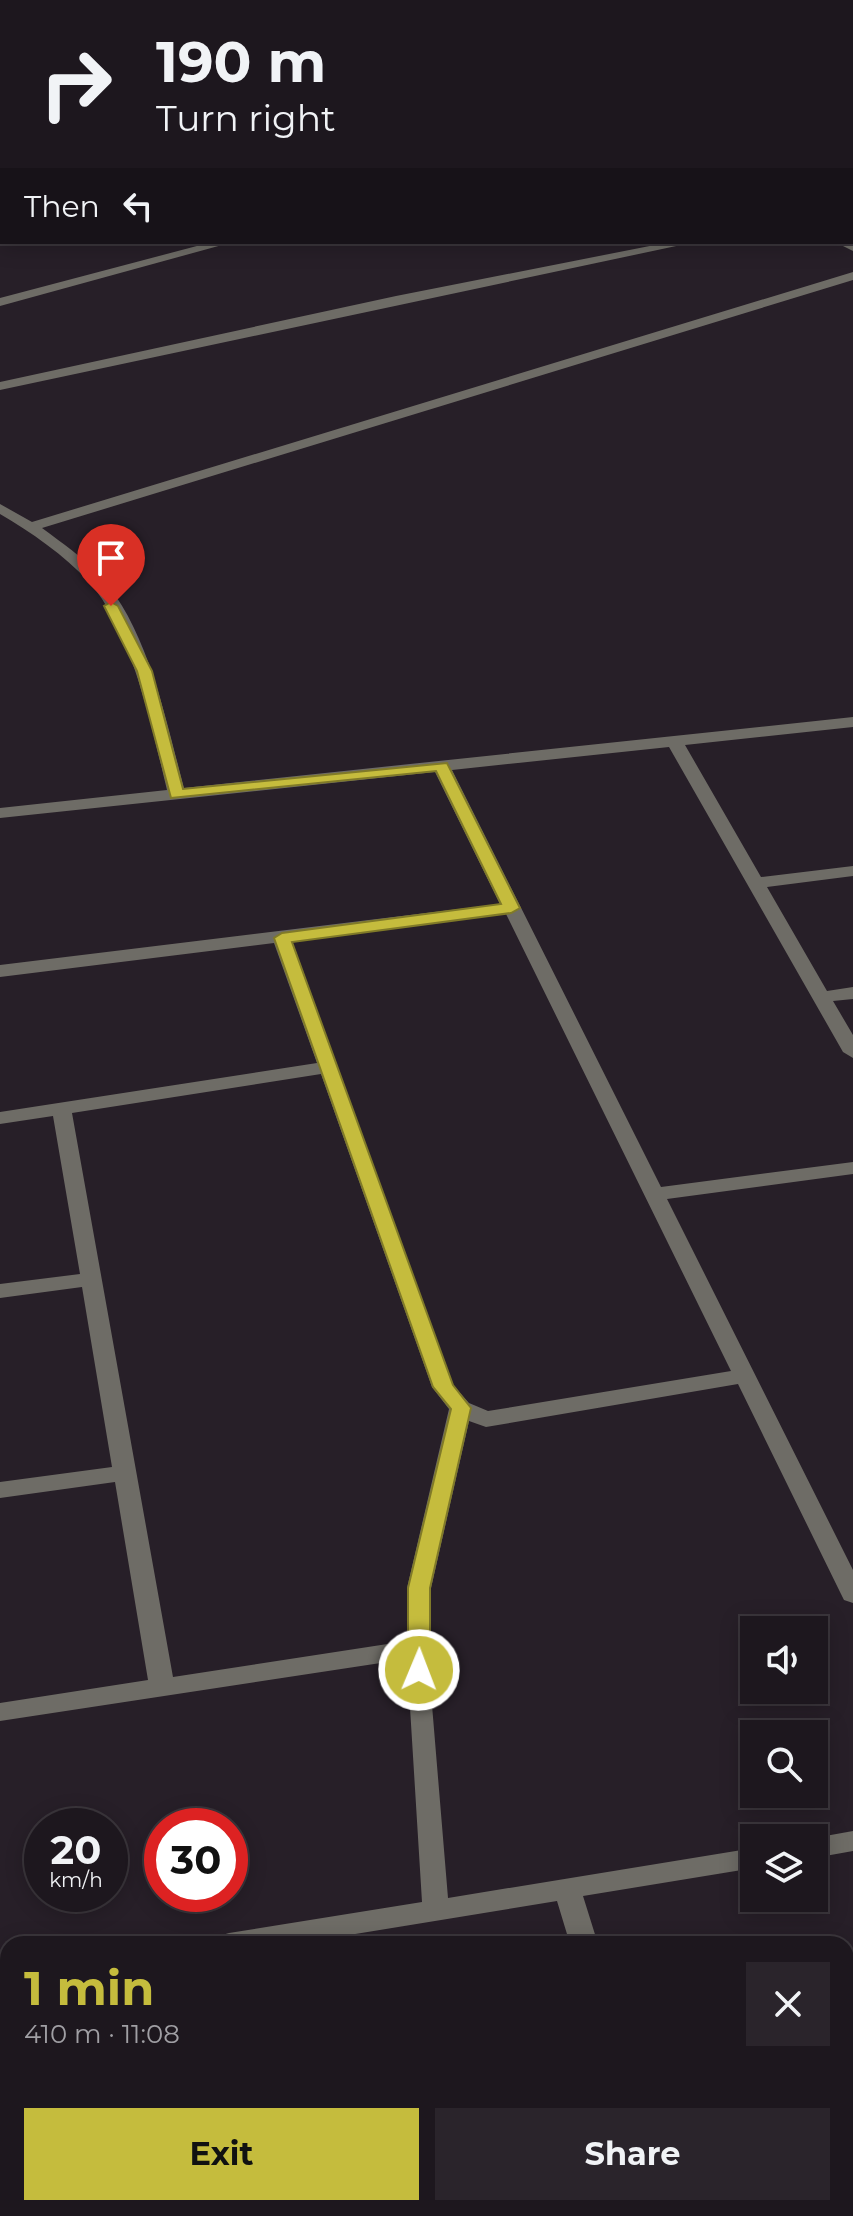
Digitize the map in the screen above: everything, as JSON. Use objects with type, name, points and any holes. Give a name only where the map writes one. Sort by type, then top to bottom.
[{"type":"street","points":[[0,302],[219,244]]},
{"type":"street","points":[[0,386],[396,300],[679,244]]},
{"type":"street","points":[[31,527],[853,276]]},
{"type":"street","points":[[0,508],[31,527],[100,585],[145,671],[177,795]]},
{"type":"street","points":[[0,813],[853,722]]},
{"type":"street","points":[[674,741],[853,1052]]},
{"type":"street","points":[[441,766],[853,1594]]},
{"type":"street","points":[[756,883],[853,871]]},
{"type":"street","points":[[0,971],[511,908]]},
{"type":"street","points":[[282,938],[443,1387],[461,1408],[486,1419],[744,1376]]},
{"type":"street","points":[[821,997],[853,993]]},
{"type":"street","points":[[0,1118],[329,1067]]},
{"type":"street","points":[[62,1110],[162,1687]]},
{"type":"street","points":[[654,1194],[853,1168]]},
{"type":"street","points":[[0,1291],[92,1279]]},
{"type":"street","points":[[436,1910],[419,1693],[419,1588],[461,1408]]},
{"type":"street","points":[[0,1490],[125,1473]]},
{"type":"street","points":[[0,1712],[419,1648]]},
{"type":"street","points":[[828,1845],[853,1841]]},
{"type":"street","points":[[278,1936],[740,1860]]},
{"type":"street","points":[[567,1888],[582,1936]]},
{"type":"route","points":[[111,606],[145,671],[177,795],[441,766],[511,908],[282,938],[443,1387],[461,1408],[419,1588],[419,1670]]}]
